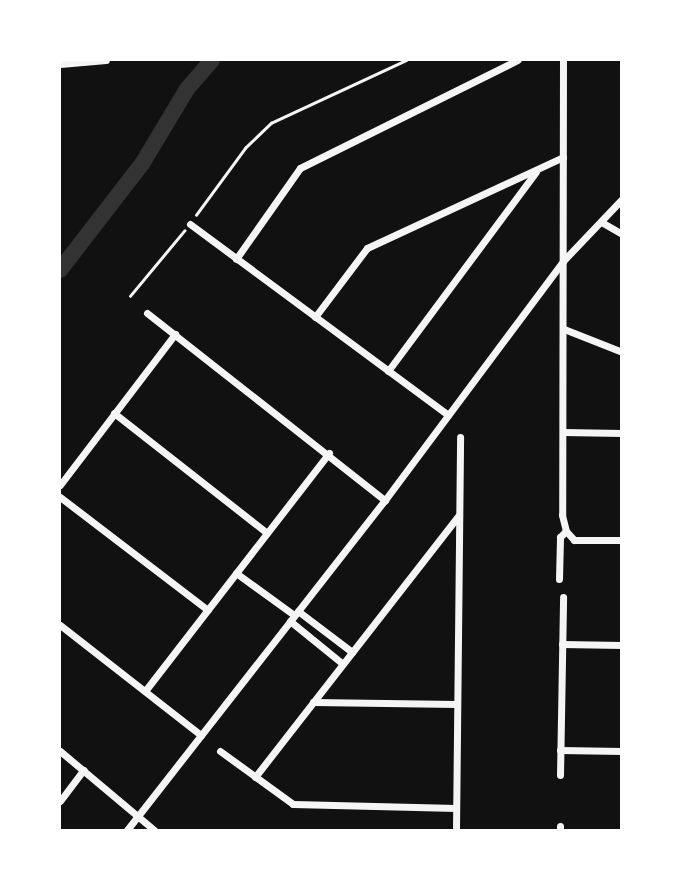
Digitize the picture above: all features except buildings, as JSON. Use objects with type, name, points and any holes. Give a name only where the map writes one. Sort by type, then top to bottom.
[{"type":"street","points":[[60,64],[106,60]]},
{"type":"street","points":[[236,259],[300,168],[518,60]]},
{"type":"street","points":[[563,60],[562,515],[566,531],[574,540],[621,540]]},
{"type":"street","points":[[315,317],[368,248],[537,172],[563,157]]},
{"type":"street","points":[[388,371],[537,172]]},
{"type":"street","points":[[127,831],[386,500],[563,261],[603,223],[621,199]]},
{"type":"street","points":[[603,223],[621,234]]},
{"type":"street","points":[[190,224],[448,415]]},
{"type":"street","points":[[148,313],[386,500]]},
{"type":"street","points":[[564,328],[621,352]]},
{"type":"street","points":[[60,485],[175,334]]},
{"type":"street","points":[[114,414],[267,533]]},
{"type":"street","points":[[563,432],[621,433]]},
{"type":"street","points":[[456,831],[460,437]]},
{"type":"street","points":[[145,691],[329,453]]},
{"type":"street","points":[[60,497],[208,610]]},
{"type":"street","points":[[255,777],[459,515]]},
{"type":"street","points":[[559,579],[560,537],[566,531]]},
{"type":"street","points":[[236,573],[352,652]]},
{"type":"street","points":[[560,775],[563,597]]},
{"type":"street","points":[[294,615],[343,664]]},
{"type":"street","points":[[60,625],[201,735]]},
{"type":"street","points":[[562,644],[621,645]]},
{"type":"street","points":[[313,702],[457,704]]},
{"type":"street","points":[[560,750],[621,751]]},
{"type":"street","points":[[60,751],[154,831]]},
{"type":"street","points":[[220,751],[293,804],[456,808]]},
{"type":"street","points":[[60,802],[83,770]]},
{"type":"path","points":[[130,296],[190,224],[245,148],[271,123],[406,60]]},
{"type":"waterway","points":[[60,270],[142,164],[187,89],[212,60]]}]
